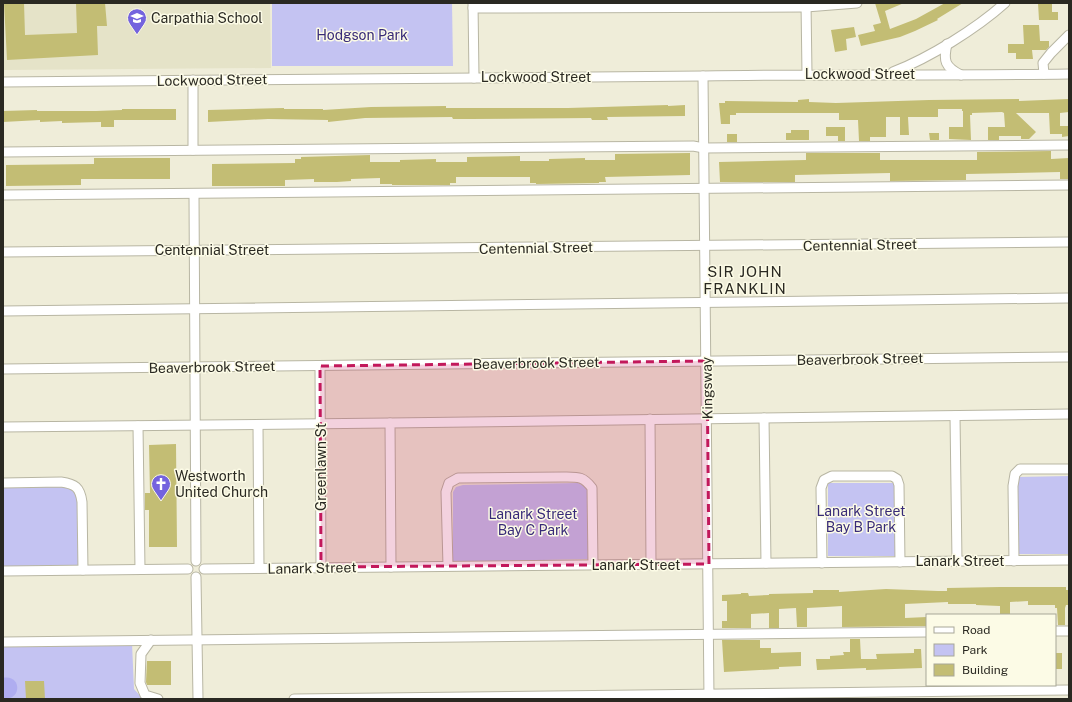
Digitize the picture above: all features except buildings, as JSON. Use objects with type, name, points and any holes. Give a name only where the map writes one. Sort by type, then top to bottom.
[{"type":"street","points":[[474,78],[473,6],[806,5],[857,3]]},
{"type":"street","points":[[887,74],[912,64],[947,44],[978,25],[1005,3]]},
{"type":"street","points":[[806,5],[807,74]]},
{"type":"street","points":[[1044,74],[1043,64],[1051,53],[1069,35]]},
{"type":"street","points":[[947,44],[945,52],[947,64],[952,70],[963,75]]},
{"type":"street","name":"Lockwood Street","points":[[3,82],[807,74],[1069,74]]},
{"type":"street","name":"Kingsway","points":[[703,76],[706,246],[709,697]]},
{"type":"street","points":[[193,80],[193,150]]},
{"type":"street","points":[[3,152],[685,146],[704,148],[1069,145]]},
{"type":"street","points":[[3,195],[705,187],[1069,185]]},
{"type":"street","points":[[194,194],[196,561]]},
{"type":"street","name":"Centennial Street","points":[[3,252],[1069,242]]},
{"type":"street","points":[[3,311],[1069,298]]},
{"type":"street","name":"Beaverbrook Street","points":[[3,369],[1069,357]]},
{"type":"street","name":"Greenlawn St","points":[[320,366],[321,568]]},
{"type":"street","points":[[3,427],[1069,414]]},
{"type":"street","points":[[955,416],[957,561]]},
{"type":"street","points":[[764,418],[766,563]]},
{"type":"street","points":[[650,419],[651,565]]},
{"type":"street","points":[[390,423],[391,567]]},
{"type":"street","points":[[258,425],[259,568]]},
{"type":"street","points":[[138,426],[140,570]]},
{"type":"street","points":[[1014,561],[1013,486],[1015,474],[1020,469],[1069,469]]},
{"type":"street","points":[[448,566],[446,492],[450,483],[458,478],[563,476],[578,477],[586,481],[592,488],[593,565]]},
{"type":"street","points":[[822,562],[821,488],[824,480],[832,476],[892,476],[897,479],[899,485],[900,562]]},
{"type":"street","points":[[3,483],[61,482],[70,483],[77,487],[81,494],[82,502],[83,570]]},
{"type":"street","name":"Lanark Street","points":[[204,569],[1069,560]]},
{"type":"street","points":[[196,561],[202,564],[204,569],[202,574],[196,577],[189,574],[188,569],[189,564],[196,561]]},
{"type":"street","points":[[3,571],[188,569]]},
{"type":"street","points":[[196,577],[198,699]]},
{"type":"street","points":[[1056,631],[1069,631]]},
{"type":"street","points":[[3,642],[926,632]]},
{"type":"street","points":[[151,640],[141,654],[140,683],[146,695],[158,699]]},
{"type":"street","points":[[294,699],[709,697],[1069,690]]},
{"type":"highlighted area","points":[[707,361],[709,564],[321,567],[320,366]]},
{"type":"shaded area","name":"Carpathia School","points":[[3,3],[270,3],[271,68],[3,70]]},
{"type":"shaded area","points":[[3,678],[14,680],[17,688],[14,696],[3,698]]},
{"type":"green space","name":"Hodgson Park","points":[[272,3],[452,3],[453,66],[272,66]]},
{"type":"green space","points":[[1069,476],[1069,554],[1018,554],[1018,477]]},
{"type":"green space","points":[[3,483],[77,487],[83,570],[3,571]]},
{"type":"green space","name":"Lanark Street Bay C Park","points":[[578,483],[584,486],[587,490],[590,559],[453,562],[453,492],[456,487],[463,485]]},
{"type":"green space","name":"Lanark Street Bay B Park","points":[[828,483],[895,483],[895,556],[828,556]]},
{"type":"green space","points":[[132,643],[134,689],[143,699],[3,699],[3,644]]},
{"type":"place","name":"Carpathia School","points":[[137,35]]},
{"type":"place","name":"Westworth United Church","points":[[161,501]]},
{"type":"district","name":"SIR JOHN FRANKLIN","points":[[745,280]]}]
